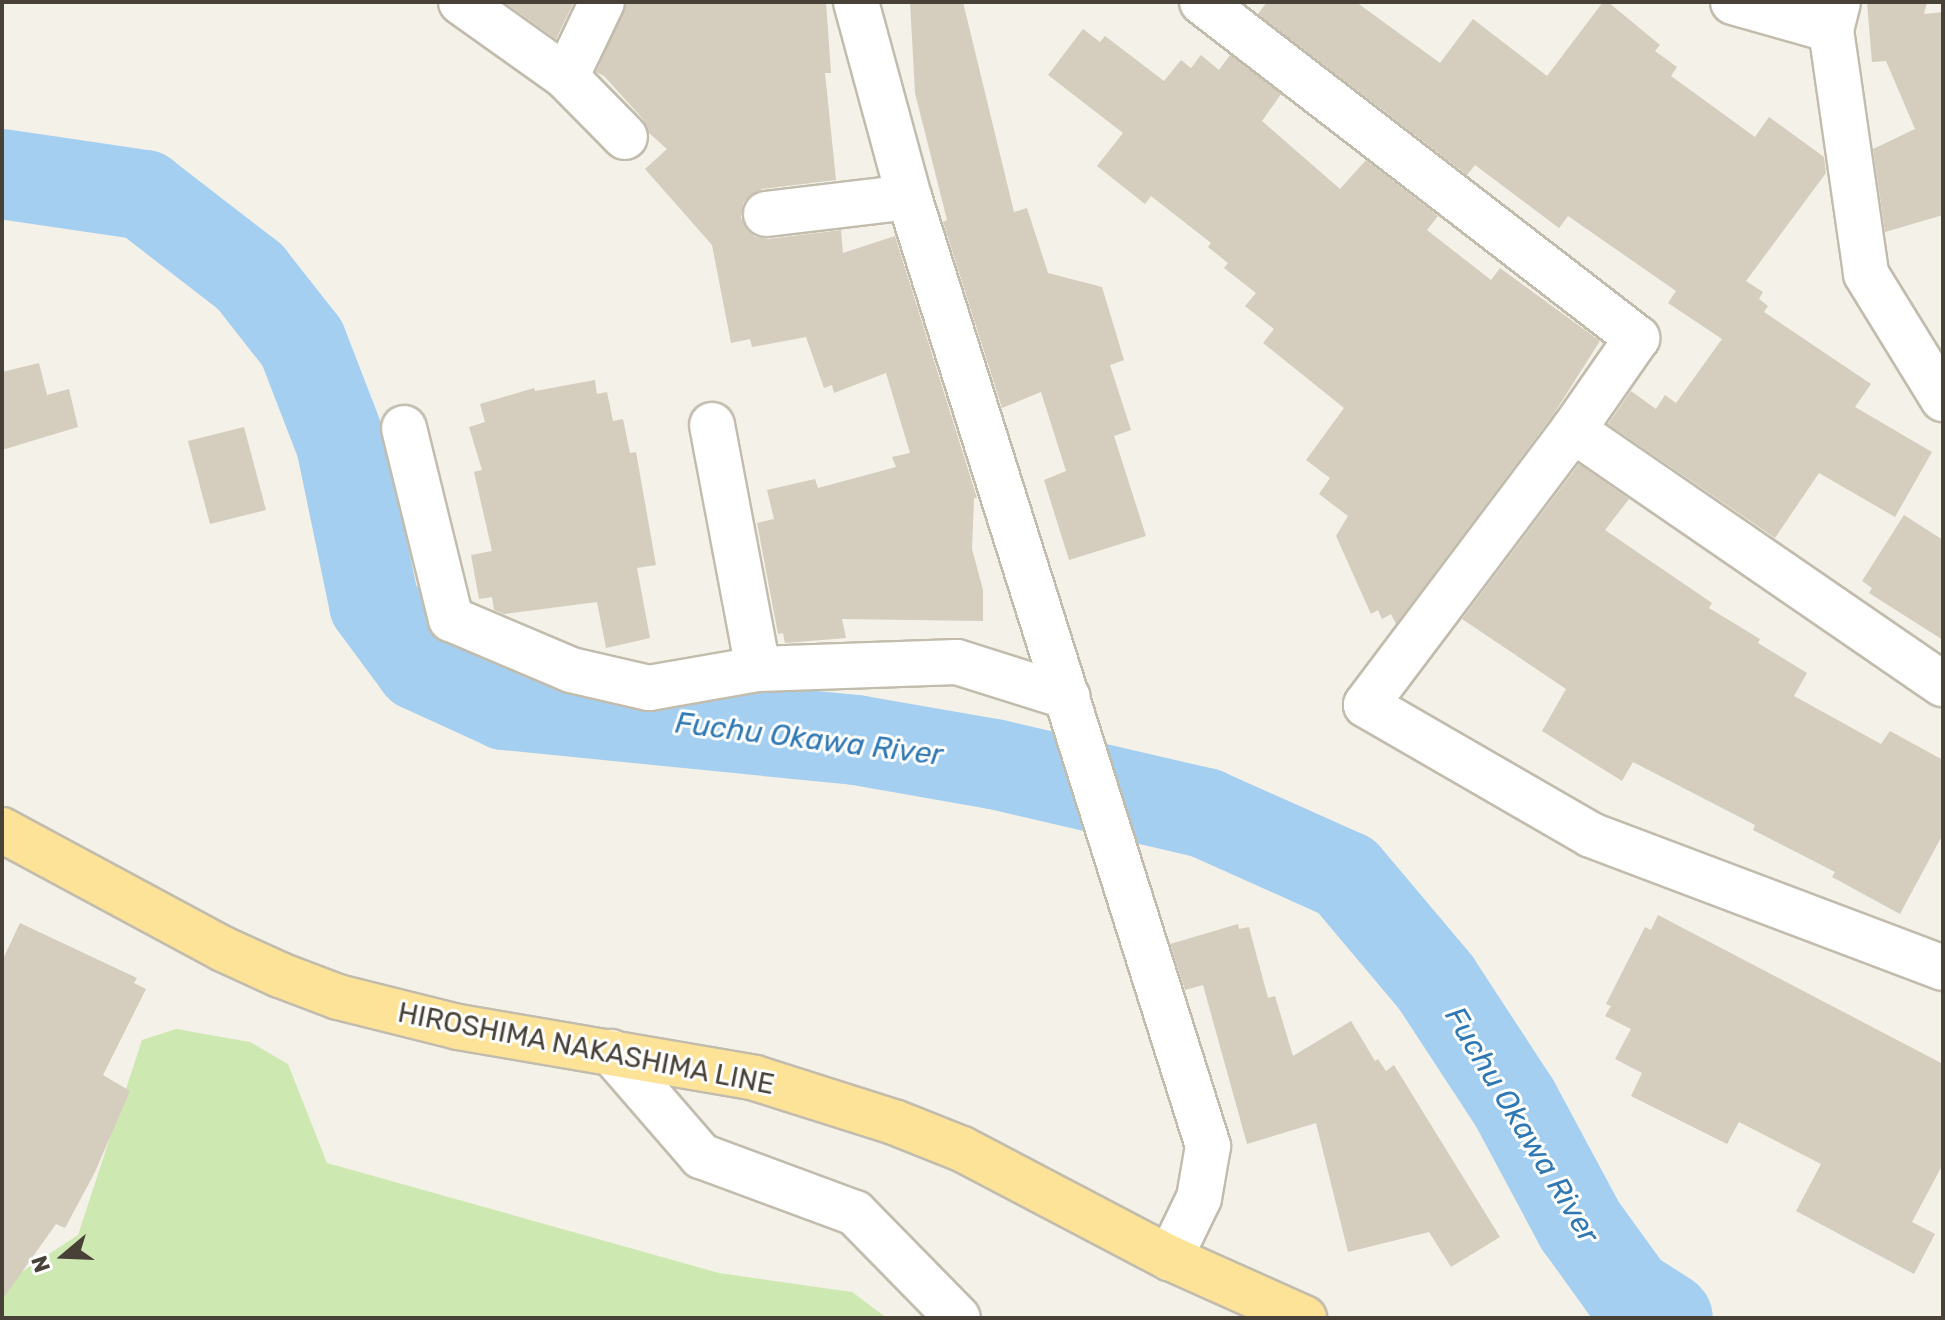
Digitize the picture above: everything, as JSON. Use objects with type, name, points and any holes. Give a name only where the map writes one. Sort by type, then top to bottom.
[{"type":"main road","name":"HIROSHIMA NAKASHIMA LINE","points":[[2,830],[223,949],[338,997],[458,1027],[755,1078],[894,1122],[962,1149],[1170,1258],[1304,1318]]},
{"type":"street","points":[[461,2],[566,77],[625,137]]},
{"type":"street","points":[[566,77],[602,2]]},
{"type":"street","points":[[856,2],[909,197],[1208,1146],[1199,1198],[1170,1258]]},
{"type":"street","points":[[1202,2],[1637,338],[1573,430],[1366,705],[1591,835],[1943,968]]},
{"type":"street","points":[[1733,2],[1835,16],[1866,274],[1943,399]]},
{"type":"street","points":[[766,214],[909,197]]},
{"type":"street","points":[[712,425],[758,669]]},
{"type":"street","points":[[404,428],[451,619],[571,670],[649,688],[758,669],[957,662],[1072,710]]},
{"type":"street","points":[[1573,430],[1943,684]]},
{"type":"street","points":[[611,1052],[701,1156],[855,1213],[958,1318]]},
{"type":"green space","points":[[176,1029],[250,1042],[288,1064],[327,1163],[719,1273],[852,1292],[887,1318],[2,1318],[2,1280],[14,1277],[78,1235],[142,1040]]},
{"type":"building","points":[[504,2],[574,2],[556,39]]},
{"type":"building","points":[[627,2],[826,2],[831,73],[825,73],[836,180],[762,189],[743,203],[741,218],[755,237],[768,239],[841,230],[843,253],[895,236],[977,498],[974,498],[972,549],[983,590],[983,621],[842,619],[846,638],[785,643],[783,633],[778,634],[757,523],[774,519],[767,490],[815,479],[818,488],[896,467],[892,457],[910,453],[886,373],[834,393],[832,385],[824,388],[806,337],[752,347],[750,339],[731,343],[712,245],[645,169],[667,149],[649,133],[643,119],[604,76],[596,72]]},
{"type":"building","points":[[910,2],[963,2],[1014,212],[1027,208],[1048,273],[1102,287],[1124,360],[1110,365],[1131,430],[1114,436],[1146,536],[1069,560],[1044,480],[1066,471],[1041,392],[1002,408],[943,222],[947,220],[915,93]]},
{"type":"building","points":[[1267,2],[1356,2],[1440,63],[1473,19],[1547,76],[1603,2],[1608,2],[1660,45],[1655,51],[1677,67],[1671,76],[1755,137],[1769,117],[1824,157],[1826,173],[1746,281],[1763,292],[1759,299],[1768,306],[1764,312],[1871,384],[1855,407],[1932,452],[1895,517],[1819,473],[1775,538],[1608,424],[1631,391],[1656,409],[1665,395],[1676,403],[1722,339],[1668,303],[1676,291],[1568,216],[1559,228],[1475,165],[1467,175],[1258,14]]},
{"type":"building","points":[[1867,2],[1927,2],[1924,14],[1943,12],[1943,215],[1885,232],[1873,149],[1915,129],[1886,61],[1872,62]]},
{"type":"building","points":[[1083,29],[1100,42],[1105,36],[1164,81],[1181,60],[1191,68],[1201,55],[1219,70],[1230,55],[1281,94],[1262,121],[1340,189],[1366,160],[1438,216],[1427,230],[1491,280],[1500,268],[1600,341],[1553,415],[1396,624],[1391,614],[1382,619],[1378,610],[1371,614],[1336,536],[1348,516],[1319,494],[1330,478],[1306,460],[1344,408],[1263,343],[1274,329],[1245,306],[1256,293],[1224,268],[1228,263],[1208,247],[1211,243],[1151,196],[1145,204],[1097,166],[1123,133],[1048,75]]},
{"type":"building","points":[[39,363],[47,395],[69,389],[78,427],[2,450],[2,372]]},
{"type":"building","points":[[595,380],[597,394],[607,392],[613,421],[623,419],[630,453],[636,452],[656,565],[637,568],[650,638],[606,648],[597,602],[504,614],[494,610],[492,597],[479,599],[471,555],[492,551],[474,472],[482,470],[469,427],[485,422],[480,404],[534,388],[535,391]]},
{"type":"building","points":[[244,427],[266,510],[210,524],[188,441]]},
{"type":"building","points":[[1579,464],[1629,499],[1605,530],[1712,603],[1709,608],[1760,639],[1758,643],[1807,673],[1794,696],[1881,744],[1890,731],[1943,760],[1943,834],[1900,914],[1832,877],[1835,872],[1753,830],[1755,825],[1633,762],[1622,781],[1542,731],[1566,689],[1462,619]]},
{"type":"building","points":[[1904,515],[1943,540],[1943,640],[1869,593],[1872,588],[1862,581]]},
{"type":"building","points":[[1658,915],[1943,1064],[1943,1164],[1912,1222],[1935,1234],[1914,1274],[1796,1211],[1821,1164],[1739,1122],[1727,1144],[1631,1096],[1642,1073],[1615,1059],[1631,1029],[1605,1016],[1611,1006],[1606,1004],[1645,927],[1651,930]]},
{"type":"building","points":[[20,923],[137,978],[134,983],[146,989],[103,1075],[130,1091],[95,1172],[65,1228],[56,1224],[2,1300],[2,961]]},
{"type":"building","points":[[1238,924],[1239,929],[1249,927],[1268,998],[1275,996],[1293,1056],[1351,1021],[1375,1061],[1378,1059],[1386,1071],[1394,1065],[1500,1237],[1451,1267],[1429,1232],[1348,1252],[1316,1123],[1247,1144],[1203,985],[1185,990],[1170,944]]},
{"type":"waterway","name":"Fuchu Okawa River","points":[[2,174],[144,195],[250,277],[302,343],[341,444],[374,604],[420,666],[505,705],[856,740],[994,764],[1205,813],[1346,876],[1436,983],[1514,1102],[1580,1225],[1629,1293],[1668,1318]]}]
